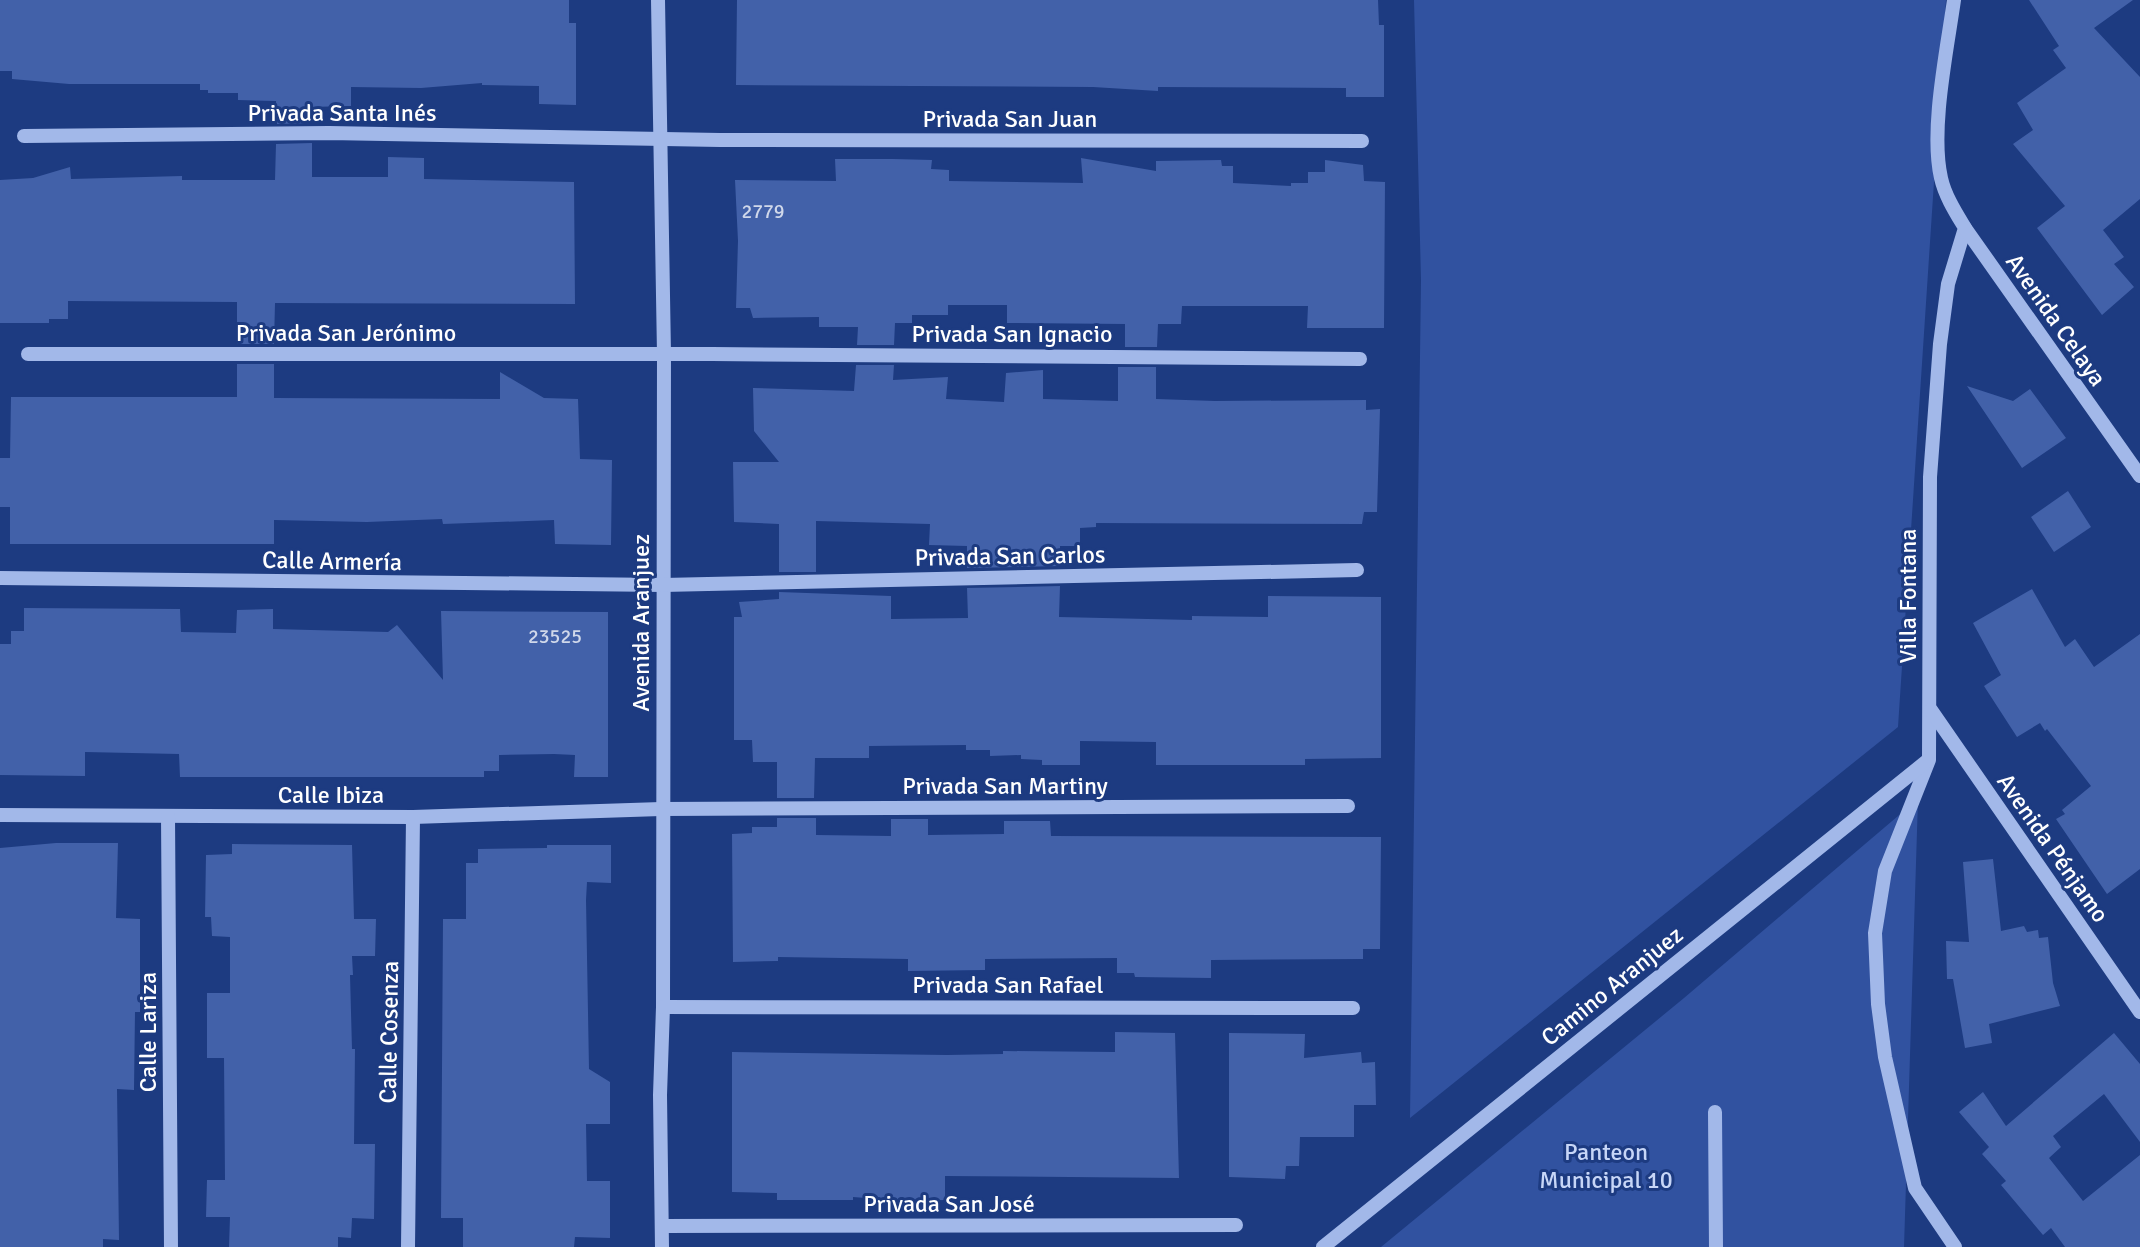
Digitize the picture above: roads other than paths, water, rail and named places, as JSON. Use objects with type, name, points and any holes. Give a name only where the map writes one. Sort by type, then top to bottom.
[{"type":"street","name":"Avenida Aranjuez","points":[[658,0],[664,354],[662,1247]]},
{"type":"street","points":[[1954,0],[1939,114],[1940,163],[1945,188],[1965,228]]},
{"type":"street","name":"Privada Santa Inés","points":[[24,136],[329,133],[659,139]]},
{"type":"street","name":"Privada San Juan","points":[[659,139],[1362,141]]},
{"type":"street","name":"Avenida Celaya","points":[[1965,228],[2140,476]]},
{"type":"street","name":"Villa Fontana","points":[[1955,1247],[1915,1188],[1885,1057],[1878,1004],[1875,933],[1885,871],[1929,760],[1931,462],[1948,284],[1965,228]]},
{"type":"street","name":"Privada San Jerónimo","points":[[28,354],[664,354]]},
{"type":"street","name":"Privada San Ignacio","points":[[664,354],[1360,359]]},
{"type":"street","name":"Privada San Carlos","points":[[663,585],[1357,570]]},
{"type":"street","name":"Calle Armería","points":[[0,578],[663,585]]},
{"type":"street","name":"Avenida Pénjamo","points":[[1930,710],[2140,1012]]},
{"type":"street","name":"Camino Aranjuez","points":[[1323,1247],[1929,760]]},
{"type":"street","name":"Privada San Martiny","points":[[661,809],[1348,806]]},
{"type":"street","name":"Calle Ibiza","points":[[0,815],[413,817],[661,809]]},
{"type":"street","name":"Calle Lariza","points":[[168,816],[171,1247]]},
{"type":"street","name":"Calle Cosenza","points":[[408,1247],[413,817]]},
{"type":"street","name":"Privada San Rafael","points":[[663,1007],[1353,1008]]},
{"type":"street","points":[[1715,1112],[1716,1247]]},
{"type":"street","name":"Privada San José","points":[[663,1226],[1236,1225]]},
{"type":"park label","name":"Panteon Municipal 10","points":[[1606,1166]]}]
